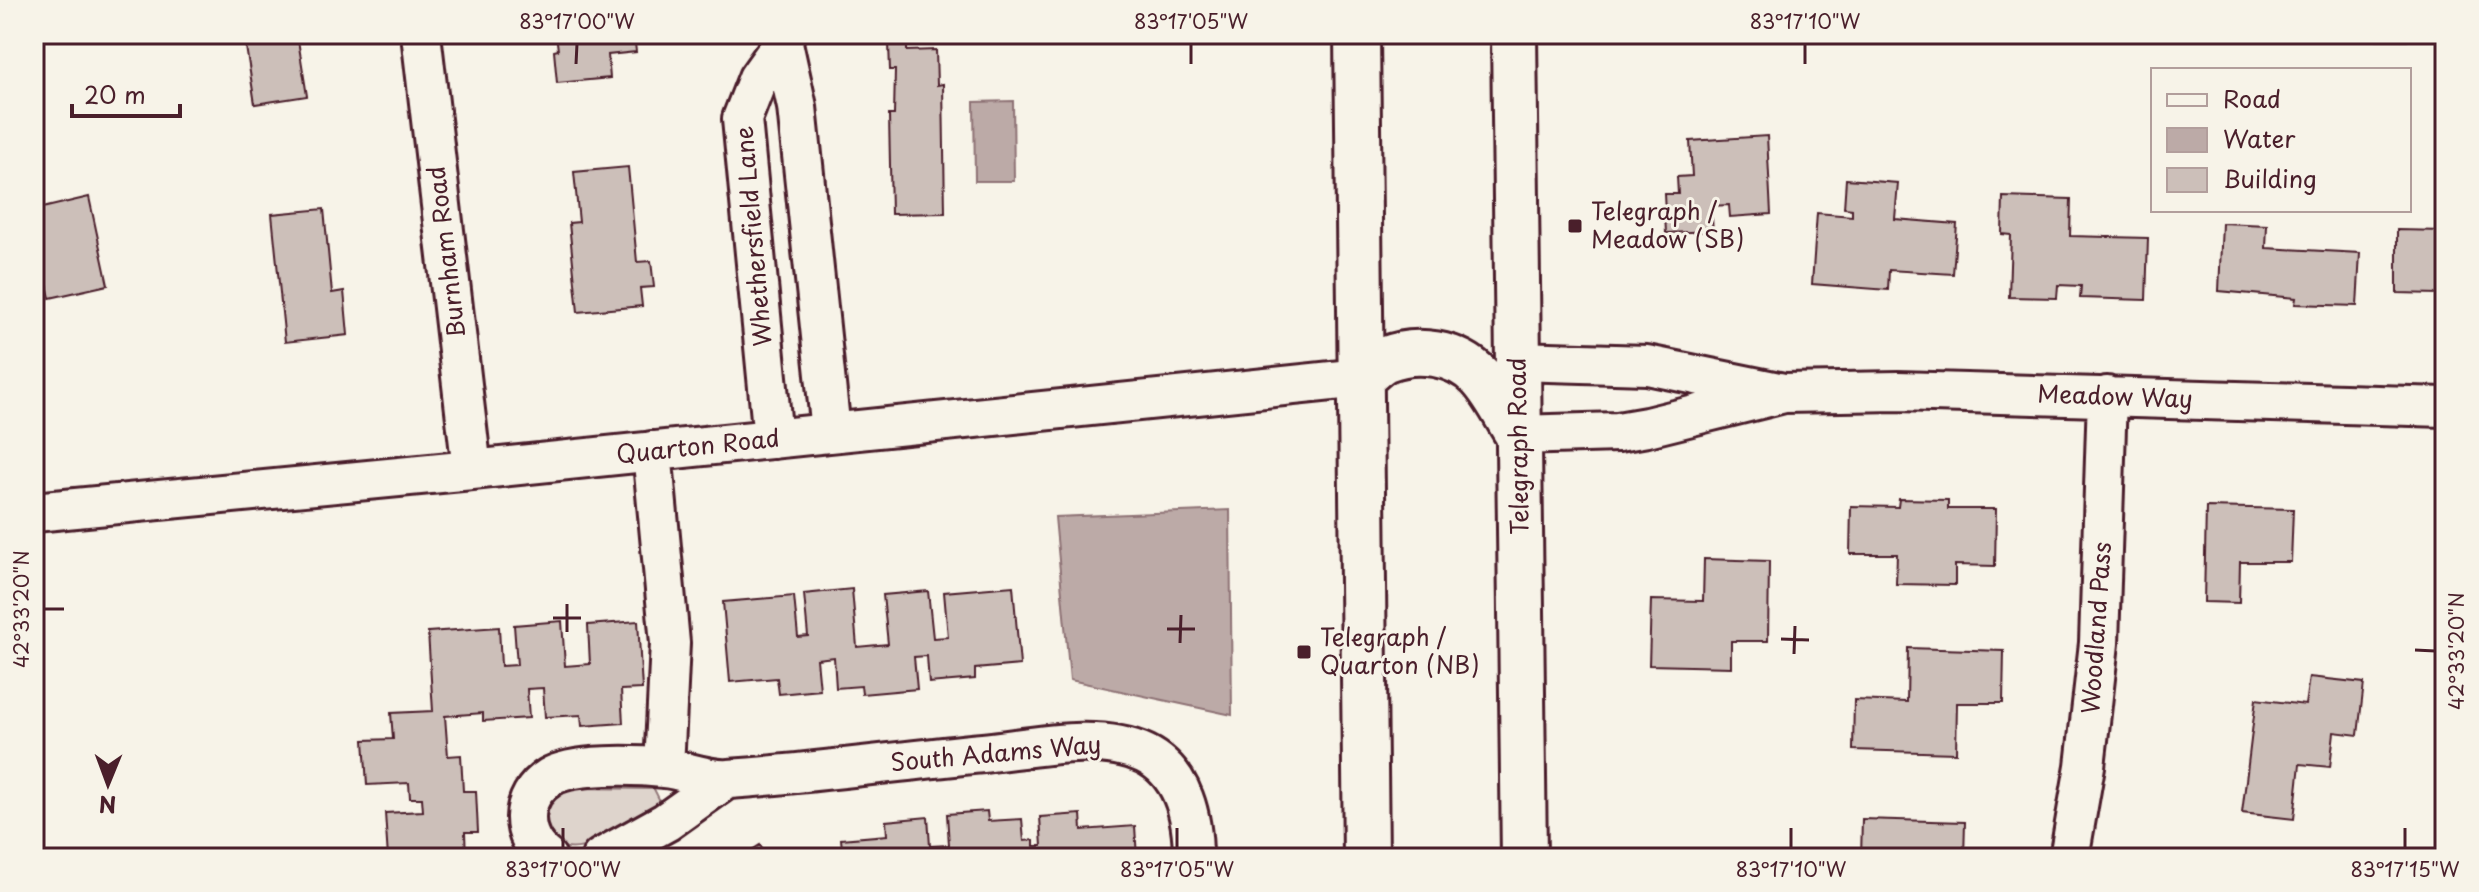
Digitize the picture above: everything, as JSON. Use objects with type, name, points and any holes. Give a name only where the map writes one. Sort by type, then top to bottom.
[{"type":"highway","points":[[1357,34],[1366,858]]},
{"type":"highway","name":"Telegraph Road","points":[[1514,34],[1524,858]]},
{"type":"highway","points":[[1361,378],[1383,360],[1411,352],[1449,358],[1480,377],[1518,435]]},
{"type":"street","name":"Burnham Road","points":[[421,34],[472,470]]},
{"type":"street","name":"Whethersfield Lane","points":[[784,39],[797,107],[831,432]]},
{"type":"street","name":"Whethersfield Lane","points":[[773,439],[742,119],[758,78],[784,39]]},
{"type":"street","name":"Meadow Way","points":[[1517,361],[1647,365],[1784,393],[1898,391],[2445,407]]},
{"type":"street","name":"Quarton Road","points":[[34,512],[1361,378]]},
{"type":"street","name":"Meadow Way","points":[[1518,435],[1618,432],[1784,393]]},
{"type":"street","name":"Woodland Pass","points":[[2069,858],[2085,766],[2099,643],[2105,532],[2107,396]]},
{"type":"street","points":[[652,451],[670,643],[664,768]]},
{"type":"street","name":"South Adams Way","points":[[547,858],[534,848],[527,829],[526,809],[536,788],[552,776],[572,770],[664,768],[725,780],[1081,743],[1111,743],[1146,754],[1168,772],[1186,800],[1193,830],[1193,858]]},
{"type":"street","name":"South Adams Way","points":[[601,858],[666,822],[725,780]]},
{"type":"shaded area","points":[[1856,34],[2445,34],[2445,40]]},
{"type":"shaded area","points":[[570,788],[654,789],[660,801],[659,805],[620,831],[587,846],[573,848],[560,846],[550,836],[545,820],[545,811],[552,795]]},
{"type":"water","points":[[1013,101],[1014,181],[975,181],[974,102]]},
{"type":"water","points":[[1230,510],[1232,715],[1070,680],[1055,517]]},
{"type":"building","points":[[244,34],[297,34],[307,96],[255,104]]},
{"type":"building","points":[[556,34],[634,34],[636,52],[608,55],[610,78],[557,83]]},
{"type":"building","points":[[889,44],[907,44],[907,51],[936,50],[937,85],[943,84],[945,213],[891,214],[889,115],[894,115],[895,70],[890,70]]},
{"type":"building","points":[[1767,136],[1771,214],[1730,217],[1729,205],[1711,206],[1713,231],[1666,233],[1664,194],[1678,194],[1677,177],[1692,176],[1690,141]]},
{"type":"building","points":[[628,167],[637,262],[651,261],[654,287],[640,288],[642,306],[578,312],[569,223],[579,222],[574,172]]},
{"type":"building","points":[[1846,179],[1898,183],[1895,219],[1957,224],[1953,274],[1889,270],[1888,290],[1812,284],[1817,213],[1852,216],[1852,209],[1844,208]]},
{"type":"building","points":[[89,197],[108,285],[50,298],[40,253],[34,254],[34,210]]},
{"type":"building","points":[[2003,197],[2071,199],[2070,236],[2148,238],[2146,300],[2080,298],[2081,286],[2058,285],[2057,298],[2009,297],[2011,235],[2002,234]]},
{"type":"building","points":[[324,209],[332,293],[344,291],[348,335],[285,342],[272,214]]},
{"type":"building","points":[[2222,223],[2267,225],[2266,248],[2360,253],[2357,306],[2295,304],[2296,298],[2219,291]]},
{"type":"building","points":[[2397,230],[2445,231],[2445,286],[2440,286],[2439,294],[2397,293]]},
{"type":"building","points":[[1899,499],[1948,500],[1948,509],[1996,509],[1995,566],[1955,565],[1955,585],[1896,584],[1897,554],[1850,554],[1851,506],[1898,507]]},
{"type":"building","points":[[2206,507],[2293,509],[2291,562],[2240,562],[2239,603],[2204,602]]},
{"type":"building","points":[[1704,559],[1769,561],[1768,641],[1731,641],[1731,667],[1649,665],[1651,600],[1703,601]]},
{"type":"building","points":[[1013,586],[1020,665],[975,669],[975,679],[929,683],[927,656],[914,657],[917,689],[862,694],[861,686],[836,688],[834,657],[817,659],[820,690],[779,694],[777,678],[730,682],[723,602],[794,596],[798,637],[808,636],[804,594],[852,589],[857,647],[888,644],[883,595],[928,591],[933,638],[948,637],[944,592]]},
{"type":"building","points":[[562,621],[565,666],[590,664],[588,625],[638,621],[642,689],[621,690],[623,723],[582,726],[581,715],[545,717],[543,688],[527,689],[529,718],[483,721],[483,713],[445,716],[448,756],[461,755],[463,791],[476,791],[478,832],[465,832],[466,858],[388,858],[385,813],[423,811],[422,798],[410,798],[409,783],[367,785],[364,740],[393,739],[391,713],[433,711],[428,632],[499,627],[501,666],[517,665],[514,625]]},
{"type":"building","points":[[1908,648],[2004,651],[2003,703],[1957,703],[1956,753],[1853,750],[1854,700],[1907,702]]},
{"type":"building","points":[[2309,677],[2364,683],[2358,735],[2334,732],[2330,767],[2300,764],[2294,819],[2242,813],[2256,699],[2305,705]]},
{"type":"building","points":[[987,811],[988,821],[1022,819],[1024,841],[1034,840],[1034,846],[1042,846],[1040,817],[1081,814],[1082,830],[1135,826],[1137,858],[843,858],[841,839],[887,835],[886,821],[928,817],[930,846],[949,845],[947,814]]},
{"type":"building","points":[[1862,819],[1965,822],[1964,858],[1861,858]]},
{"type":"building","points":[[760,845],[767,858],[739,858]]},
{"type":"place","name":"Telegraph / Meadow (SB)","points":[[1575,226]]},
{"type":"place","name":"Telegraph / Quarton (NB)","points":[[1304,652]]}]
